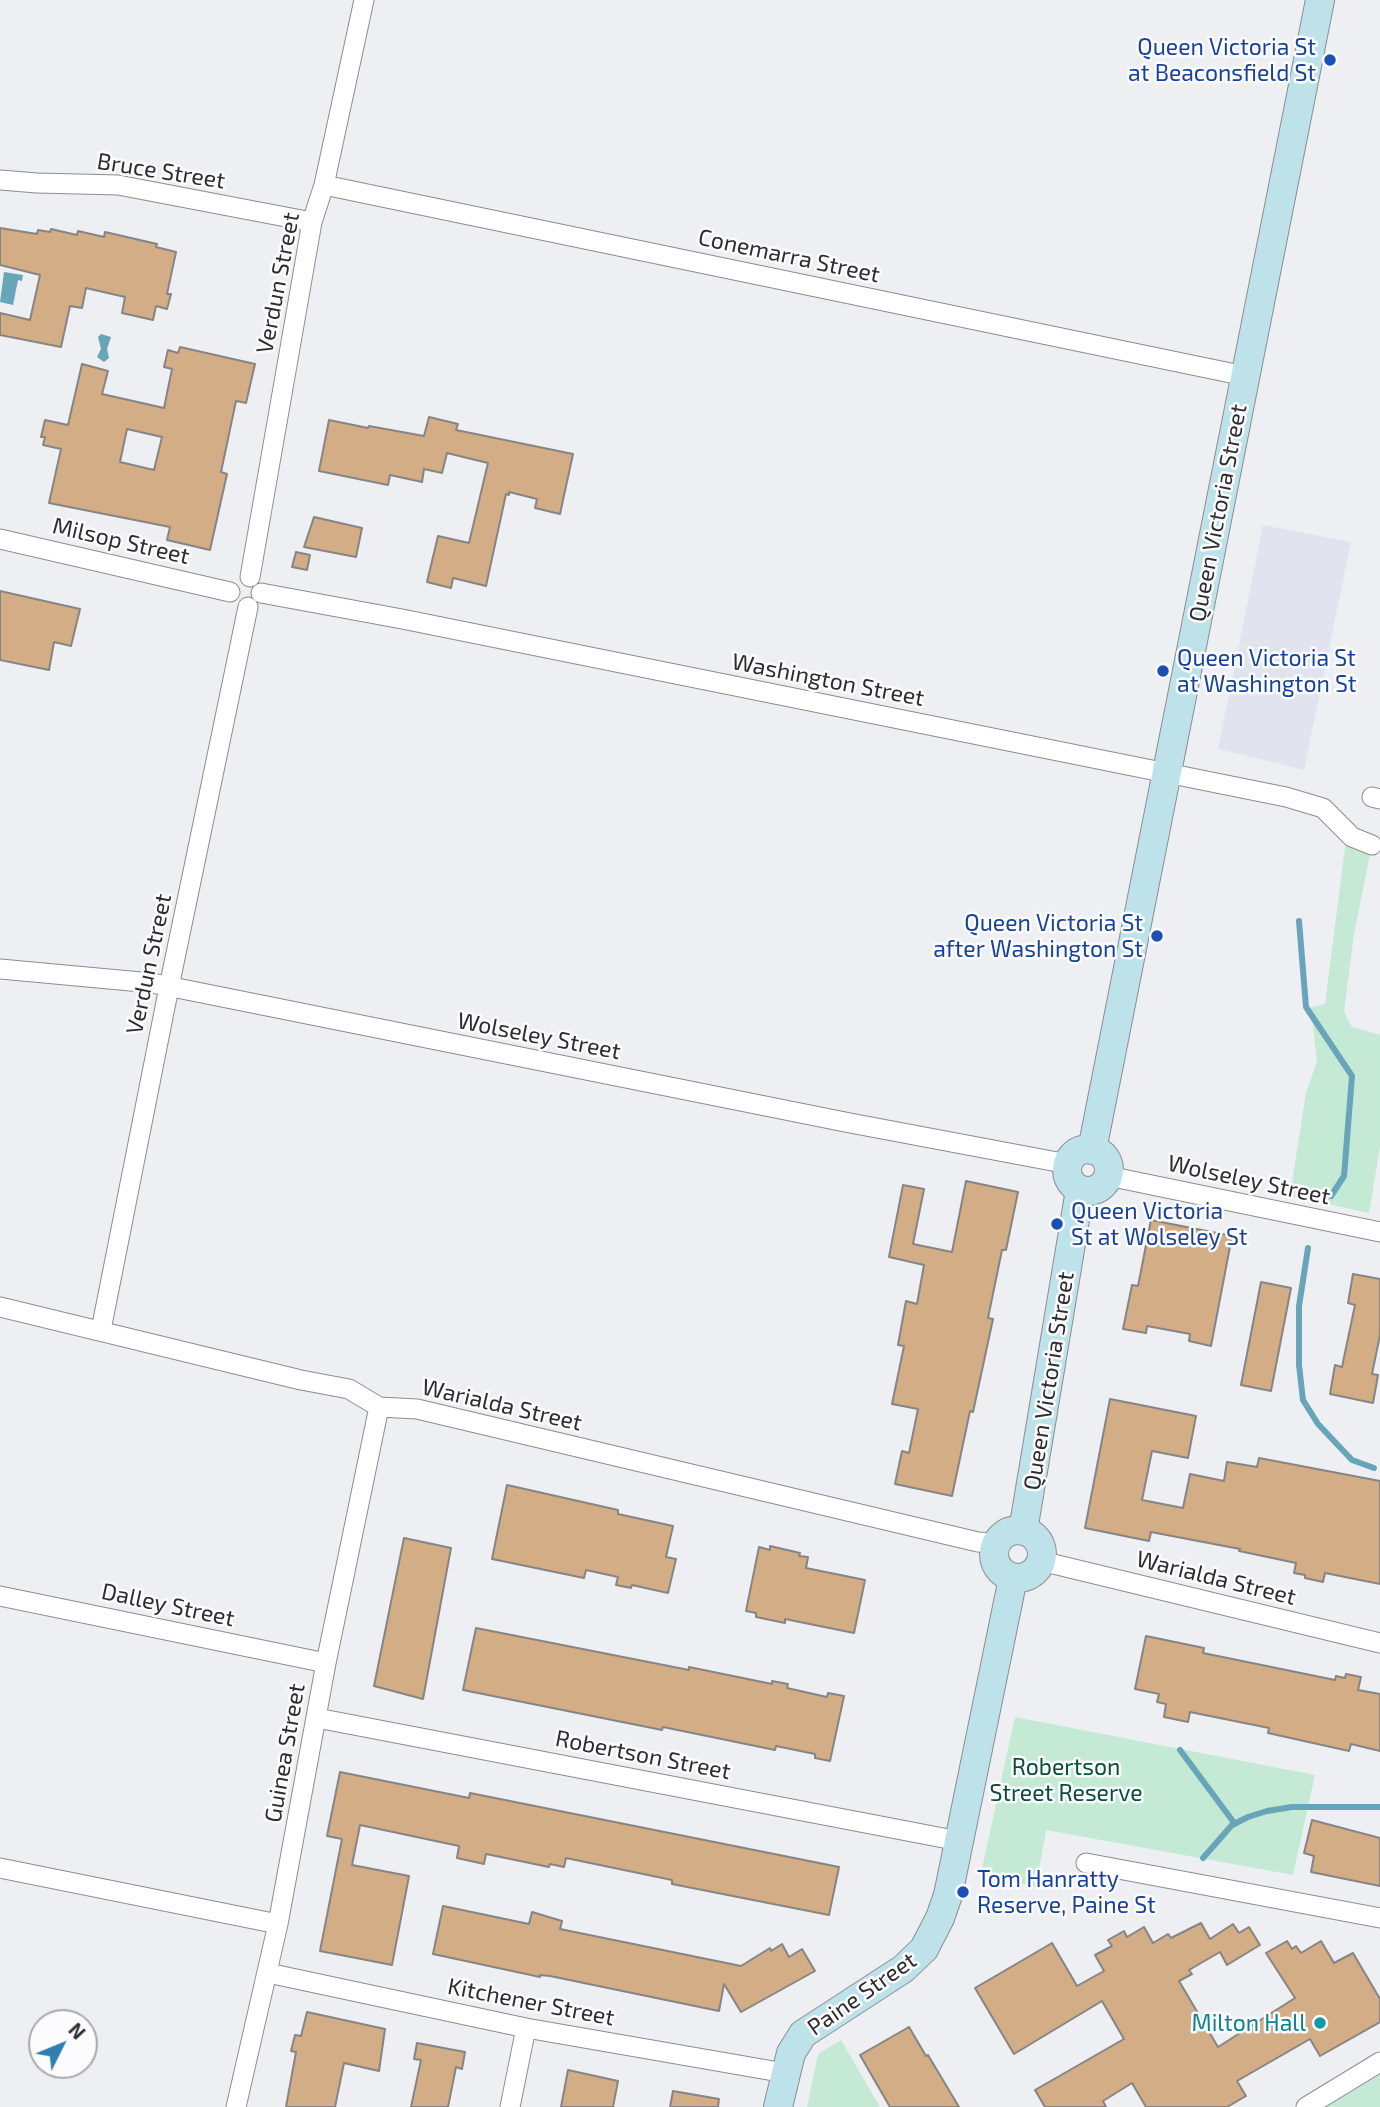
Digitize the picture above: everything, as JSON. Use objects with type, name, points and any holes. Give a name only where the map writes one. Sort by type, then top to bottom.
[{"type":"main road","name":"Queen Victoria Street","points":[[1092,1150],[1320,0]]},
{"type":"main road","points":[[1092,1150],[1105,1159],[1108,1176],[1098,1188],[1080,1190],[1070,1181],[1067,1174],[1068,1164],[1076,1153],[1092,1150]]},
{"type":"main road","name":"Queen Victoria Street","points":[[1023,1531],[1080,1190]]},
{"type":"main road","points":[[1009,1532],[1030,1533],[1041,1546],[1041,1561],[1030,1575],[1013,1578],[996,1563],[994,1555],[997,1543],[1009,1532]]},
{"type":"main road","points":[[959,1841],[1013,1578]]},
{"type":"main road","name":"Paine Street","points":[[778,2107],[791,2053],[803,2034],[890,1980],[924,1949],[948,1895],[959,1841]]},
{"type":"street","name":"Verdun Street","points":[[250,577],[312,222],[324,185],[363,0]]},
{"type":"street","name":"Bruce Street","points":[[0,180],[118,185],[312,222]]},
{"type":"street","name":"Conemarra Street","points":[[324,185],[1245,376]]},
{"type":"street","name":"Milsop Street","points":[[0,539],[230,592]]},
{"type":"street","points":[[243,576],[258,583],[255,600],[241,607],[233,601],[230,592],[235,581],[243,576]]},
{"type":"street","name":"Verdun Street","points":[[101,1330],[169,987],[255,600]]},
{"type":"street","name":"Washington Street","points":[[255,600],[402,619],[1286,797],[1320,806],[1352,837],[1372,845]]},
{"type":"street","name":"Wolseley Street","points":[[0,969],[152,983],[1068,1164]]},
{"type":"street","name":"Wolseley Street","points":[[1108,1176],[1380,1232]]},
{"type":"street","name":"Warialda Street","points":[[0,1307],[301,1380],[349,1389],[379,1407],[418,1409],[978,1542],[997,1543]]},
{"type":"street","name":"Guinea Street","points":[[236,2107],[268,1973],[326,1662],[379,1407]]},
{"type":"street","name":"Warialda Street","points":[[1041,1561],[1380,1643]]},
{"type":"street","name":"Dalley Street","points":[[0,1596],[326,1662]]},
{"type":"street","name":"Robertson Street","points":[[317,1717],[959,1841]]},
{"type":"street","points":[[1086,1863],[1380,1918]]},
{"type":"street","points":[[0,1868],[278,1924]]},
{"type":"street","name":"Kitchener Street","points":[[268,1973],[526,2028],[785,2073]]},
{"type":"street","points":[[510,2107],[526,2028]]},
{"type":"street","points":[[1306,2107],[1380,2062]]},
{"type":"shaded area","points":[[1263,525],[1351,542],[1304,770],[1218,749]]},
{"type":"green space","points":[[1347,832],[1372,845],[1354,934],[1344,1012],[1352,1027],[1380,1035],[1380,1146],[1369,1213],[1290,1196],[1306,1092],[1317,1062],[1311,1007],[1325,1004]]},
{"type":"green space","name":"Robertson Street Reserve","points":[[1015,1717],[1315,1775],[1293,1875],[1046,1830],[1036,1887],[981,1873]]},
{"type":"green space","points":[[841,2040],[880,2107],[807,2107],[818,2054]]},
{"type":"green space","points":[[1380,2075],[1380,2107],[1326,2107]]},
{"type":"water","points":[[4,272],[23,275],[22,281],[18,280],[13,305],[0,302]]},
{"type":"water","points":[[101,334],[111,337],[107,349],[109,358],[104,362],[97,357],[101,349],[98,337]]},
{"type":"building","points":[[0,228],[37,234],[38,230],[50,232],[51,229],[77,235],[78,231],[104,237],[105,232],[157,244],[156,247],[176,252],[167,294],[171,294],[167,309],[156,306],[153,320],[122,313],[125,297],[86,288],[82,308],[70,306],[61,347],[0,335],[0,313],[30,320],[40,275],[0,265]]},
{"type":"building","points":[[180,347],[255,364],[246,403],[236,401],[221,472],[227,474],[210,550],[167,540],[170,527],[49,503],[61,449],[43,445],[45,437],[41,437],[45,420],[68,425],[82,364],[108,371],[102,394],[164,408],[172,369],[164,367],[168,350],[178,353]],"holes":[[[127,429],[162,437],[154,470],[120,462]]]},
{"type":"building","points":[[429,417],[458,424],[456,430],[573,454],[560,514],[535,508],[537,499],[509,492],[509,495],[506,494],[486,586],[453,578],[451,588],[427,582],[438,536],[469,543],[488,463],[447,453],[442,473],[424,469],[422,482],[390,475],[388,485],[319,471],[329,420],[424,436]]},
{"type":"building","points":[[314,517],[362,528],[356,557],[304,547]]},
{"type":"building","points":[[296,552],[310,555],[307,570],[292,567]]},
{"type":"building","points":[[0,591],[80,609],[71,646],[54,642],[49,670],[0,660]]},
{"type":"building","points":[[966,1181],[1018,1192],[1006,1250],[1002,1250],[988,1318],[993,1319],[952,1496],[895,1484],[902,1451],[909,1453],[918,1409],[892,1404],[904,1346],[898,1345],[906,1301],[917,1304],[924,1265],[889,1257],[903,1185],[924,1189],[913,1244],[952,1252]]},
{"type":"building","points":[[1151,1220],[1232,1236],[1211,1346],[1189,1341],[1190,1334],[1147,1326],[1146,1333],[1123,1329],[1132,1285],[1138,1286]]},
{"type":"building","points":[[1353,1274],[1380,1279],[1380,1335],[1372,1374],[1378,1375],[1373,1403],[1330,1394],[1335,1365],[1342,1367],[1355,1305],[1348,1303]]},
{"type":"building","points":[[1261,1282],[1291,1288],[1271,1391],[1241,1385]]},
{"type":"building","points":[[1110,1399],[1196,1416],[1188,1458],[1152,1451],[1142,1500],[1183,1508],[1190,1474],[1224,1481],[1227,1462],[1257,1467],[1259,1458],[1380,1481],[1380,1584],[1325,1573],[1323,1582],[1294,1573],[1296,1563],[1239,1551],[1240,1549],[1151,1532],[1149,1541],[1085,1528]]},
{"type":"building","points":[[507,1485],[618,1510],[618,1514],[673,1526],[666,1557],[676,1559],[668,1593],[632,1585],[631,1588],[616,1585],[618,1577],[586,1570],[584,1578],[492,1559]]},
{"type":"building","points":[[404,1538],[451,1548],[423,1699],[374,1686]]},
{"type":"building","points":[[770,1546],[808,1557],[806,1568],[865,1580],[854,1633],[785,1619],[785,1623],[756,1617],[756,1613],[746,1611],[759,1547],[770,1550]]},
{"type":"building","points":[[476,1628],[689,1670],[689,1667],[772,1684],[772,1681],[788,1684],[787,1688],[827,1697],[828,1693],[844,1696],[830,1761],[815,1758],[815,1754],[776,1746],[775,1750],[663,1727],[662,1730],[463,1690]]},
{"type":"building","points":[[1146,1636],[1204,1648],[1203,1653],[1335,1680],[1336,1676],[1345,1678],[1346,1674],[1361,1677],[1358,1690],[1380,1694],[1380,1751],[1351,1744],[1349,1751],[1268,1733],[1269,1728],[1190,1712],[1188,1722],[1164,1717],[1166,1704],[1157,1702],[1159,1694],[1135,1689]]},
{"type":"building","points":[[340,1772],[469,1798],[470,1793],[839,1867],[829,1915],[672,1884],[672,1880],[566,1858],[564,1867],[550,1864],[549,1867],[486,1854],[484,1864],[457,1858],[459,1846],[360,1825],[352,1865],[409,1876],[392,1965],[320,1951],[342,1839],[327,1836]]},
{"type":"building","points":[[1312,1820],[1380,1838],[1380,1886],[1311,1872],[1314,1856],[1304,1853]]},
{"type":"building","points":[[443,1906],[529,1924],[532,1912],[562,1921],[560,1929],[741,1966],[770,1948],[771,1951],[782,1944],[789,1957],[802,1949],[815,1971],[741,2012],[724,1984],[719,2011],[433,1954]]},
{"type":"building","points":[[1201,1923],[1210,1939],[1233,1924],[1239,1933],[1249,1927],[1260,1945],[1227,1965],[1220,1952],[1189,1970],[1192,1974],[1179,1981],[1218,2047],[1295,1998],[1266,1953],[1287,1941],[1292,1949],[1296,1946],[1301,1953],[1321,1941],[1334,1963],[1353,1953],[1380,1999],[1380,2022],[1320,2056],[1310,2039],[1237,2081],[1246,2096],[1227,2107],[1146,2107],[1132,2083],[1103,2101],[1106,2107],[1045,2107],[1035,2090],[1124,2039],[1102,2001],[1014,2054],[975,1988],[1052,1943],[1077,1986],[1104,1971],[1095,1955],[1112,1946],[1108,1940],[1124,1931],[1127,1937],[1144,1927],[1153,1943],[1168,1934],[1171,1938]]},
{"type":"building","points":[[307,2012],[385,2029],[379,2071],[344,2063],[335,2107],[286,2107],[296,2052],[291,2051],[295,2035],[301,2036]]},
{"type":"building","points":[[909,2027],[959,2107],[890,2107],[860,2055]]},
{"type":"building","points":[[417,2043],[465,2052],[462,2069],[456,2067],[448,2107],[411,2107],[421,2060],[414,2059]]},
{"type":"building","points":[[568,2070],[618,2081],[613,2107],[561,2107]]},
{"type":"building","points":[[673,2091],[719,2099],[718,2107],[670,2107]]},
{"type":"waterway","points":[[1299,921],[1306,1007],[1352,1076],[1344,1176],[1331,1196]]},
{"type":"waterway","points":[[1308,1248],[1299,1306],[1299,1365],[1303,1400],[1318,1424],[1352,1460],[1374,1468]]},
{"type":"waterway","points":[[1180,1750],[1235,1824]]},
{"type":"waterway","points":[[1203,1858],[1232,1825],[1267,1811],[1292,1807],[1380,1807]]},
{"type":"place","name":"Queen Victoria St at Beaconsfield St","points":[[1330,60]]},
{"type":"place","name":"Queen Victoria St at Washington St","points":[[1163,671]]},
{"type":"place","name":"Queen Victoria St after Washington St","points":[[1157,936]]},
{"type":"place","name":"Queen Victoria St at Wolseley St","points":[[1057,1224]]},
{"type":"place","name":"Tom Hanratty Reserve, Paine St","points":[[963,1892]]},
{"type":"place","name":"Milton Hall","points":[[1320,2023]]}]
